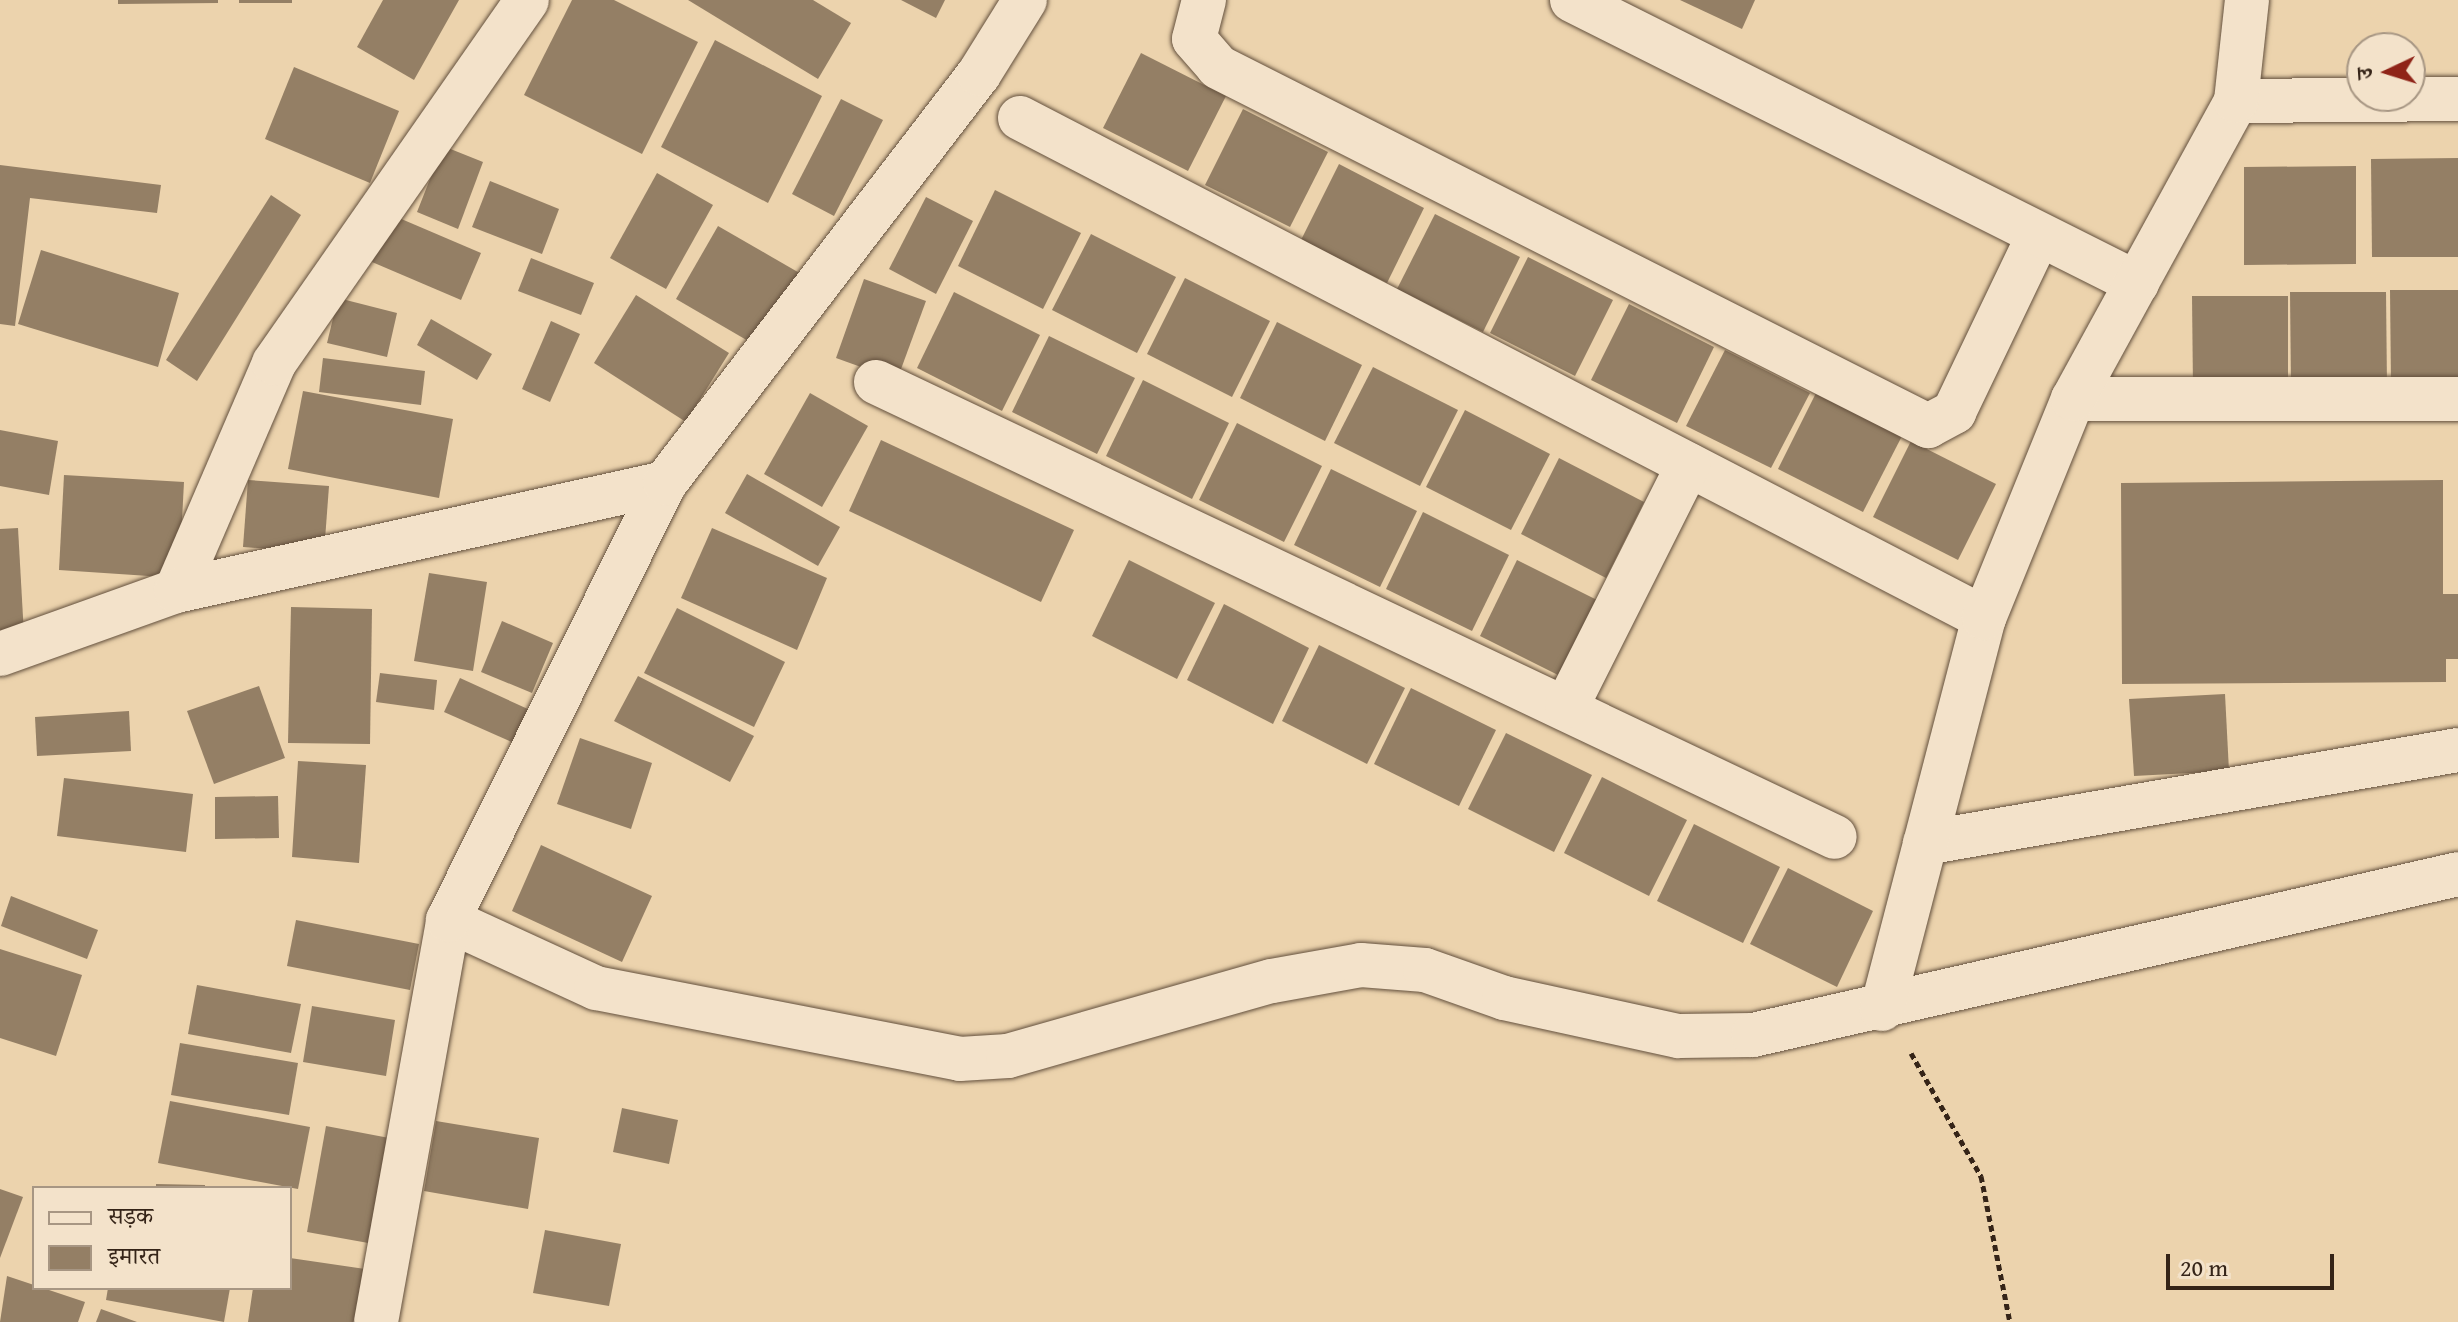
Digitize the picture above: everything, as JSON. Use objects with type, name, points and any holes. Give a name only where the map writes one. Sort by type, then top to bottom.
[{"type":"street","points":[[176,591],[274,363],[527,0]]},
{"type":"street","points":[[376,1322],[448,920],[665,483],[979,74],[1025,0]]},
{"type":"street","points":[[1204,0],[1194,39],[1218,67],[1928,426],[1954,412],[2038,237]]},
{"type":"street","points":[[1572,0],[2038,237],[2137,283]]},
{"type":"street","points":[[1882,1009],[1984,618],[2073,399],[2236,101],[2247,0]]},
{"type":"street","points":[[2236,101],[2458,99]]},
{"type":"street","points":[[1020,118],[1984,618]]},
{"type":"street","points":[[876,382],[1567,706],[1835,837]]},
{"type":"street","points":[[2073,399],[2458,399]]},
{"type":"street","points":[[1567,706],[1688,465]]},
{"type":"street","points":[[0,654],[176,591],[665,483]]},
{"type":"street","points":[[1925,843],[2458,750]]},
{"type":"street","points":[[448,920],[596,988],[960,1059],[1008,1056],[1272,981],[1361,965],[1425,970],[1504,998],[1679,1036],[1753,1035],[1882,1009],[2458,874]]},
{"type":"path","points":[[1882,1009],[1943,1100],[1981,1176],[2010,1322]]},
{"type":"building","points":[[118,0],[218,0],[218,3],[118,4]]},
{"type":"building","points":[[239,0],[292,0],[292,3],[239,3]]},
{"type":"building","points":[[383,0],[459,0],[414,80],[357,47]]},
{"type":"building","points":[[572,0],[614,0],[698,42],[642,154],[524,95]]},
{"type":"building","points":[[688,0],[813,0],[851,23],[818,79]]},
{"type":"building","points":[[901,0],[945,0],[936,18]]},
{"type":"building","points":[[1680,0],[1755,0],[1742,29]]},
{"type":"building","points":[[715,40],[822,96],[768,203],[661,147]]},
{"type":"building","points":[[1141,53],[1226,96],[1188,171],[1103,128]]},
{"type":"building","points":[[294,67],[399,111],[370,183],[265,139]]},
{"type":"building","points":[[841,99],[883,120],[834,216],[792,194]]},
{"type":"building","points":[[1243,109],[1328,152],[1290,227],[1205,185]]},
{"type":"building","points":[[443,146],[483,162],[458,229],[417,212]]},
{"type":"building","points":[[2458,158],[2458,257],[2372,257],[2371,159]]},
{"type":"building","points":[[1339,164],[1424,208],[1387,283],[1301,240]]},
{"type":"building","points":[[0,165],[161,185],[157,213],[30,198],[15,326],[0,324]]},
{"type":"building","points":[[2356,166],[2356,264],[2244,265],[2244,167]]},
{"type":"building","points":[[657,173],[713,205],[666,289],[610,258]]},
{"type":"building","points":[[490,181],[559,209],[542,254],[472,227]]},
{"type":"building","points":[[995,190],[1081,233],[1043,309],[958,266]]},
{"type":"building","points":[[271,195],[301,215],[197,381],[166,360]]},
{"type":"building","points":[[926,197],[973,221],[936,294],[889,269]]},
{"type":"building","points":[[1435,214],[1520,257],[1483,332],[1397,289]]},
{"type":"building","points":[[392,215],[481,253],[461,300],[372,262]]},
{"type":"building","points":[[718,226],[803,275],[762,349],[676,299]]},
{"type":"building","points":[[1091,234],[1176,277],[1137,353],[1052,310]]},
{"type":"building","points":[[41,250],[179,293],[158,367],[18,324]]},
{"type":"building","points":[[1528,257],[1613,300],[1575,376],[1490,333]]},
{"type":"building","points":[[531,258],[594,283],[581,315],[518,291]]},
{"type":"building","points":[[1185,278],[1270,321],[1232,397],[1147,354]]},
{"type":"building","points":[[864,279],[926,301],[897,380],[836,358]]},
{"type":"building","points":[[2390,290],[2458,290],[2458,385],[2391,385]]},
{"type":"building","points":[[954,292],[1040,335],[1002,411],[917,368]]},
{"type":"building","points":[[2290,292],[2386,292],[2387,387],[2291,387]]},
{"type":"building","points":[[636,295],[729,353],[686,422],[594,363]]},
{"type":"building","points":[[2192,296],[2288,296],[2288,388],[2193,389]]},
{"type":"building","points":[[338,298],[397,313],[387,357],[327,343]]},
{"type":"building","points":[[1629,304],[1714,347],[1677,423],[1591,380]]},
{"type":"building","points":[[431,319],[492,354],[477,380],[417,345]]},
{"type":"building","points":[[551,321],[580,334],[550,402],[522,389]]},
{"type":"building","points":[[1277,322],[1362,365],[1325,441],[1240,398]]},
{"type":"building","points":[[1049,336],[1135,378],[1097,454],[1012,412]]},
{"type":"building","points":[[1725,350],[1810,393],[1771,468],[1686,426]]},
{"type":"building","points":[[323,358],[425,371],[421,405],[319,392]]},
{"type":"building","points":[[1373,367],[1458,410],[1420,486],[1334,443]]},
{"type":"building","points":[[1143,380],[1229,423],[1192,499],[1106,456]]},
{"type":"building","points":[[303,391],[453,419],[439,498],[288,469]]},
{"type":"building","points":[[810,393],[868,426],[822,507],[764,474]]},
{"type":"building","points":[[1816,393],[1902,436],[1863,512],[1778,469]]},
{"type":"building","points":[[1465,410],[1550,454],[1511,530],[1426,487]]},
{"type":"building","points":[[1237,423],[1322,466],[1284,542],[1199,500]]},
{"type":"building","points":[[0,430],[58,441],[49,495],[0,486]]},
{"type":"building","points":[[881,440],[1074,530],[1041,602],[849,511]]},
{"type":"building","points":[[1911,441],[1996,484],[1958,560],[1873,517]]},
{"type":"building","points":[[1559,458],[1644,502],[1606,578],[1521,534]]},
{"type":"building","points":[[1331,469],[1417,511],[1380,587],[1294,545]]},
{"type":"building","points":[[747,474],[840,527],[818,566],[725,513]]},
{"type":"building","points":[[64,475],[184,482],[179,578],[59,570]]},
{"type":"building","points":[[248,480],[329,486],[324,553],[243,547]]},
{"type":"building","points":[[2443,480],[2443,594],[2458,594],[2458,659],[2446,659],[2446,682],[2122,684],[2121,483]]},
{"type":"building","points":[[1423,512],[1509,555],[1472,631],[1386,589]]},
{"type":"building","points":[[18,528],[24,635],[0,636],[0,529]]},
{"type":"building","points":[[712,528],[827,578],[797,650],[681,598]]},
{"type":"building","points":[[1129,560],[1215,603],[1177,679],[1092,636]]},
{"type":"building","points":[[1517,560],[1603,603],[1566,679],[1480,636]]},
{"type":"building","points":[[429,573],[487,582],[473,671],[414,661]]},
{"type":"building","points":[[1224,604],[1309,648],[1273,724],[1187,680]]},
{"type":"building","points":[[291,607],[372,609],[370,744],[288,743]]},
{"type":"building","points":[[677,608],[785,662],[754,727],[644,673]]},
{"type":"building","points":[[502,621],[553,643],[532,693],[481,672]]},
{"type":"building","points":[[1319,645],[1405,688],[1367,764],[1282,721]]},
{"type":"building","points":[[380,673],[437,680],[434,710],[376,702]]},
{"type":"building","points":[[638,676],[754,736],[730,782],[614,721]]},
{"type":"building","points":[[460,678],[541,715],[525,748],[444,712]]},
{"type":"building","points":[[259,686],[285,758],[214,784],[187,711]]},
{"type":"building","points":[[1411,688],[1496,730],[1459,806],[1374,764]]},
{"type":"building","points":[[2225,694],[2229,771],[2134,776],[2129,699]]},
{"type":"building","points":[[129,711],[131,751],[37,756],[35,717]]},
{"type":"building","points":[[1506,733],[1592,775],[1554,852],[1468,809]]},
{"type":"building","points":[[580,738],[652,763],[631,829],[557,804]]},
{"type":"building","points":[[298,761],[366,765],[359,863],[292,857]]},
{"type":"building","points":[[1602,777],[1687,820],[1649,896],[1564,853]]},
{"type":"building","points":[[64,778],[193,794],[186,852],[57,836]]},
{"type":"building","points":[[278,796],[279,838],[215,839],[215,797]]},
{"type":"building","points":[[1694,824],[1780,867],[1743,943],[1657,901]]},
{"type":"building","points":[[541,845],[652,896],[622,962],[512,911]]},
{"type":"building","points":[[1788,868],[1873,911],[1837,987],[1750,944]]},
{"type":"building","points":[[11,896],[98,930],[87,959],[1,926]]},
{"type":"building","points":[[296,920],[419,944],[410,990],[287,966]]},
{"type":"building","points":[[0,949],[82,975],[56,1056],[0,1038]]},
{"type":"building","points":[[197,985],[301,1004],[291,1053],[188,1034]]},
{"type":"building","points":[[312,1006],[395,1020],[386,1076],[303,1062]]},
{"type":"building","points":[[180,1043],[298,1063],[289,1115],[171,1095]]},
{"type":"building","points":[[170,1101],[310,1127],[298,1189],[158,1163]]},
{"type":"building","points":[[622,1108],[678,1120],[669,1164],[613,1152]]},
{"type":"building","points":[[436,1121],[539,1138],[528,1209],[424,1191]]},
{"type":"building","points":[[326,1126],[405,1141],[385,1246],[307,1232]]},
{"type":"building","points":[[156,1184],[205,1185],[205,1186]]},
{"type":"building","points":[[0,1189],[23,1197],[0,1258]]},
{"type":"building","points":[[545,1230],[621,1244],[609,1306],[533,1293]]},
{"type":"building","points":[[292,1258],[365,1269],[358,1322],[248,1322],[253,1290],[292,1290]]},
{"type":"building","points":[[7,1276],[32,1284],[32,1290],[49,1290],[85,1302],[78,1322],[0,1322]]},
{"type":"building","points":[[108,1290],[230,1290],[224,1322],[106,1300]]},
{"type":"building","points":[[101,1309],[137,1322],[96,1322]]}]
